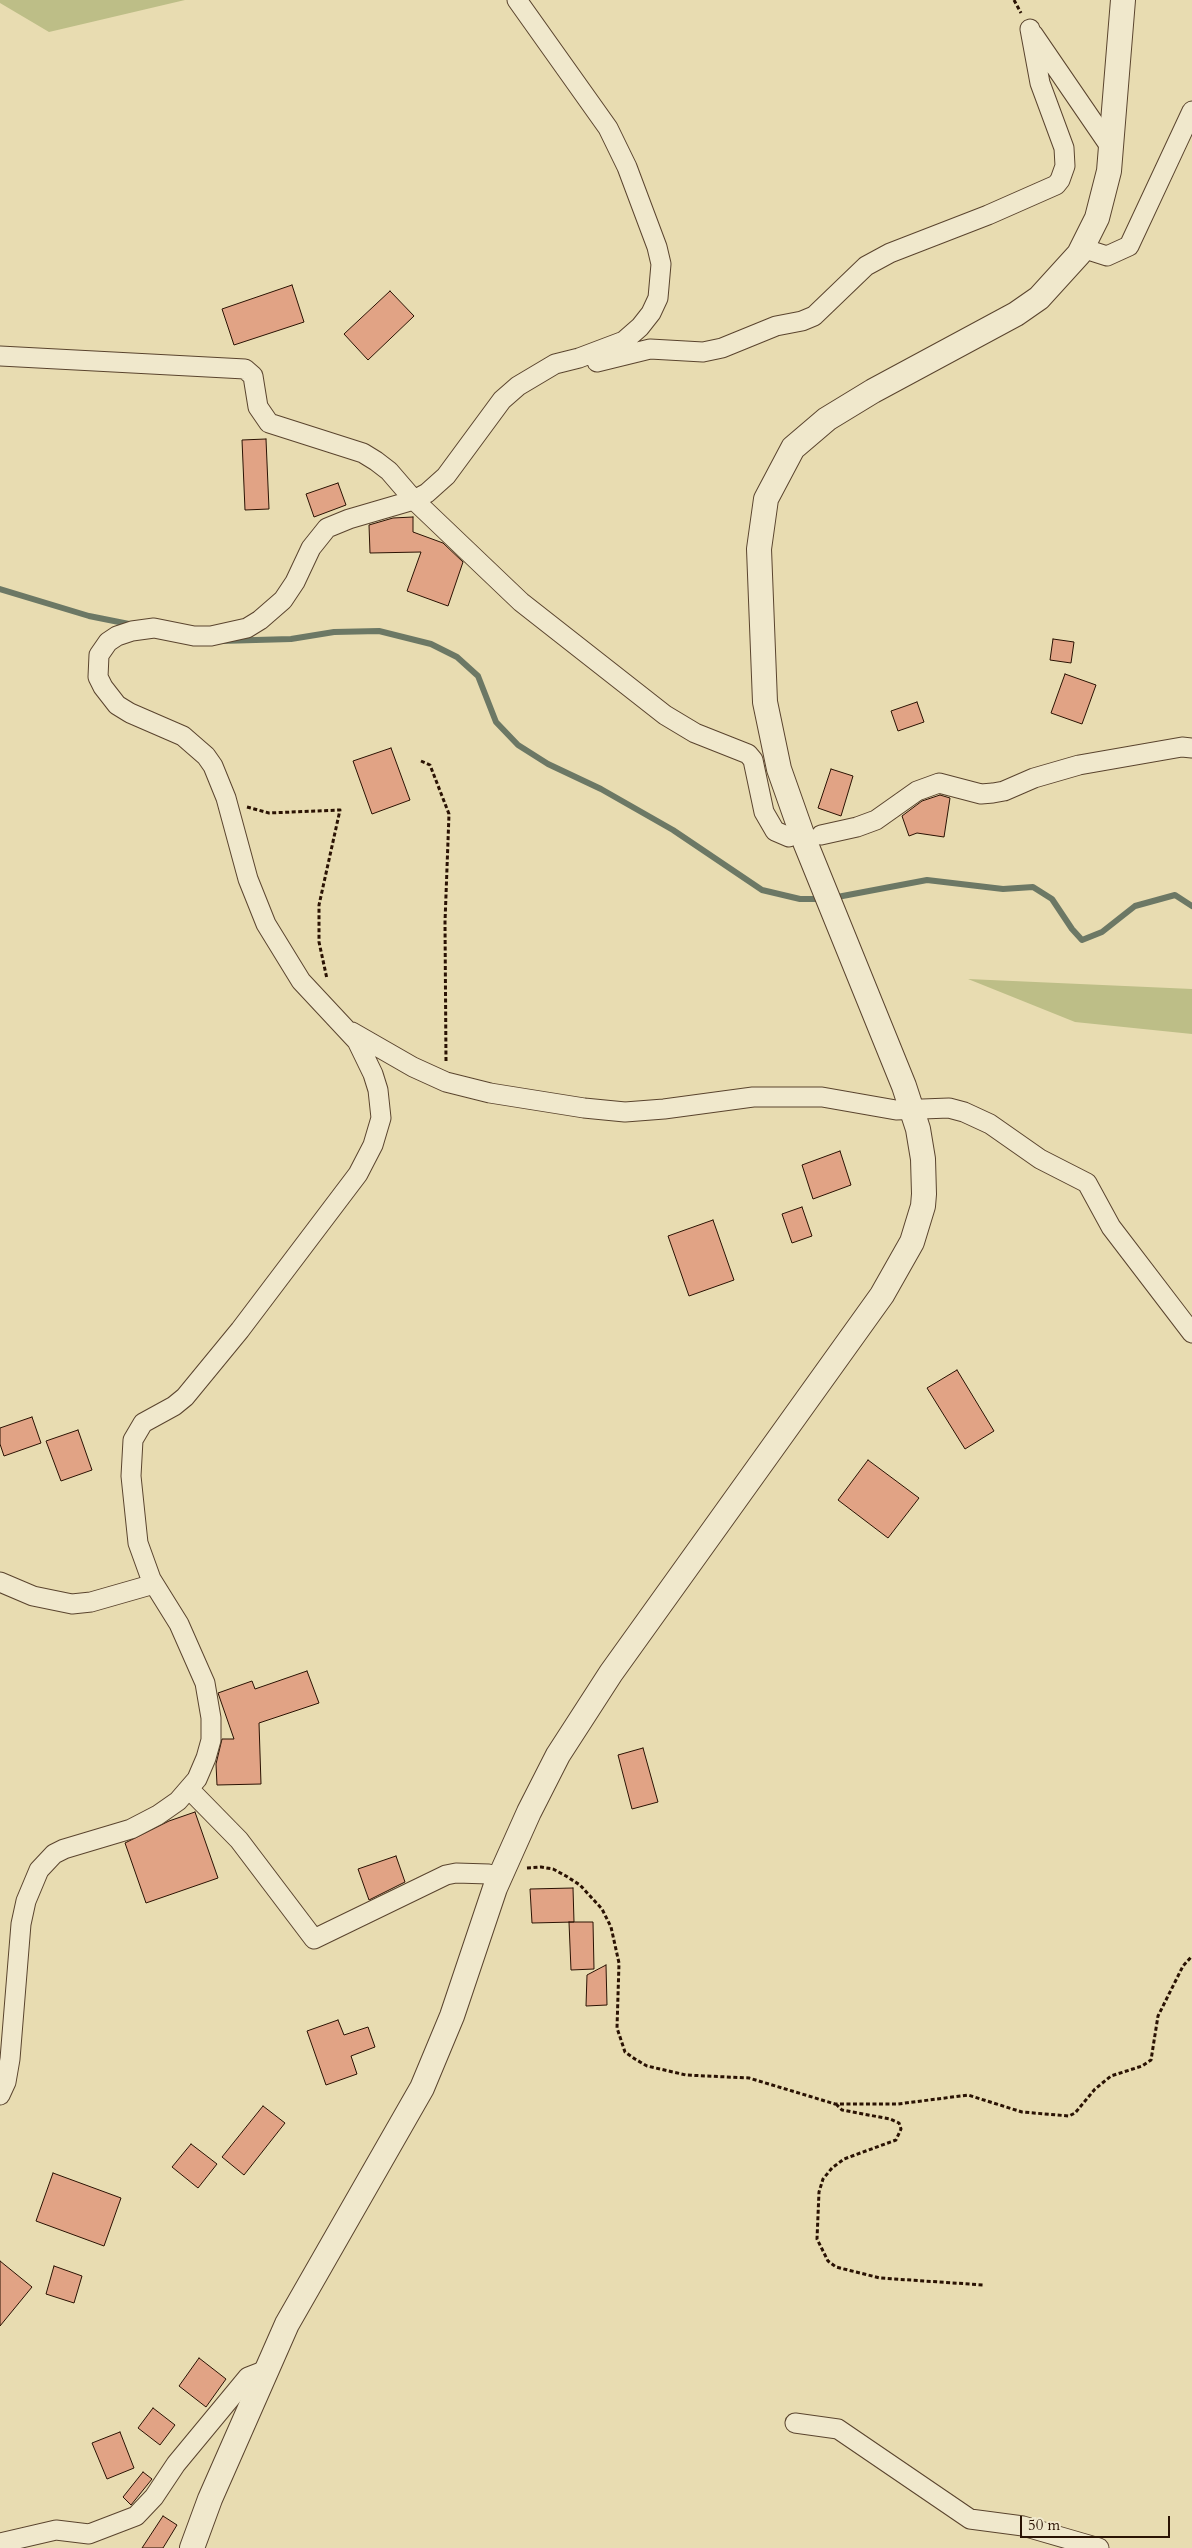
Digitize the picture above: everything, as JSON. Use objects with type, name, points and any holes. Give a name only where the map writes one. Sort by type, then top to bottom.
[{"type":"street","points":[[0,2095],[6,2082],[10,2059],[21,1924],[32,1883],[50,1857],[64,1849],[131,1829],[146,1822],[178,1800],[189,1789],[206,1758],[211,1740],[208,1698],[204,1683],[179,1624],[154,1584],[145,1565],[136,1528],[130,1456],[132,1440],[143,1422],[174,1406],[185,1397],[240,1330],[358,1174],[374,1145],[381,1118],[378,1090],[364,1053],[349,1030],[301,982],[270,932],[248,879],[226,798],[213,766],[195,745],[183,736],[130,713],[110,697],[98,677],[102,647],[117,636],[144,629],[154,628],[205,636],[247,628],[283,600],[295,582],[311,548],[328,528],[349,518],[414,500],[436,486],[446,476],[502,400],[518,386],[555,364],[579,358],[624,341],[640,327],[651,312],[658,298],[660,264],[657,247],[627,167],[608,128],[517,0]]},
{"type":"street","points":[[192,2548],[287,2324],[422,2088],[452,2016],[495,1888],[529,1812],[558,1755],[611,1673],[882,1296],[905,1258],[917,1226],[924,1194],[923,1159],[912,1110],[779,769],[765,702],[760,549],[766,499],[793,448],[827,419],[873,390],[1024,309],[1039,298],[1060,277],[1082,248],[1097,218],[1109,171],[1123,0]]},
{"type":"street","points":[[579,358],[590,363],[650,349],[703,352],[722,348],[776,326],[802,321],[814,316],[866,266],[890,253],[988,215],[1056,185],[1065,166],[1064,148],[1040,83],[1030,29],[1111,148]]},
{"type":"street","points":[[1082,248],[1107,256],[1129,246],[1192,111]]},
{"type":"street","points":[[0,356],[245,368],[253,376],[258,407],[269,423],[363,453],[389,471],[414,500],[521,602],[665,715],[695,733],[748,754],[753,760],[764,812],[775,831],[804,836],[857,827],[876,820],[917,791],[939,782],[981,794],[993,793],[1004,791],[1034,778],[1079,766],[1182,747],[1192,748]]},
{"type":"street","points":[[349,1030],[413,1067],[446,1082],[518,1098],[625,1112],[664,1109],[753,1097],[822,1098],[912,1110],[949,1108],[978,1117],[1040,1159],[1087,1183],[1111,1227],[1192,1333]]},
{"type":"street","points":[[0,1582],[33,1596],[72,1604],[91,1602],[154,1584]]},
{"type":"street","points":[[189,1789],[239,1840],[314,1939],[446,1876],[456,1873],[489,1874]]},
{"type":"street","points":[[0,2543],[56,2530],[89,2534],[136,2516],[154,2497],[176,2464],[248,2377],[266,2370]]},
{"type":"street","points":[[795,2423],[838,2429],[970,2518],[1023,2526],[1098,2548]]},
{"type":"path","points":[[421,761],[430,765],[449,814],[445,922],[446,1082]]},
{"type":"path","points":[[226,798],[252,809],[269,813],[340,810],[319,905],[318,925],[321,958],[329,984]]},
{"type":"path","points":[[522,1869],[541,1867],[553,1869],[580,1885],[602,1909],[611,1927],[619,1963],[617,2028],[625,2052],[648,2066],[686,2075],[749,2078],[835,2104],[898,2104],[968,2095],[1029,2113],[1069,2116],[1075,2113],[1095,2089],[1110,2076],[1142,2066],[1151,2060],[1153,2056],[1155,2022],[1183,1966],[1192,1956]]},
{"type":"path","points":[[835,2104],[842,2110],[890,2119],[898,2123],[901,2129],[896,2140],[844,2159],[832,2168],[823,2179],[819,2192],[817,2240],[828,2261],[836,2267],[880,2278],[984,2285]]},
{"type":"green space","points":[[0,0],[185,0],[49,32],[0,3]]},
{"type":"green space","points":[[968,979],[1192,989],[1192,1034],[1075,1022]]},
{"type":"building","points":[[292,285],[304,322],[234,345],[222,309]]},
{"type":"building","points":[[390,291],[414,316],[368,360],[344,334]]},
{"type":"building","points":[[266,439],[269,509],[245,510],[242,440]]},
{"type":"building","points":[[338,483],[346,505],[314,517],[306,494]]},
{"type":"building","points":[[413,517],[413,532],[443,543],[463,562],[448,606],[407,591],[421,552],[370,553],[369,525],[393,518]]},
{"type":"building","points":[[1053,639],[1074,642],[1071,663],[1050,660]]},
{"type":"building","points":[[1065,674],[1096,685],[1082,724],[1051,713]]},
{"type":"building","points":[[917,702],[924,722],[898,731],[891,711]]},
{"type":"building","points":[[391,748],[410,800],[372,814],[353,761]]},
{"type":"building","points":[[831,769],[853,776],[841,816],[818,808]]},
{"type":"building","points":[[940,795],[950,798],[944,837],[917,833],[909,836],[902,816],[922,801]]},
{"type":"building","points":[[840,1151],[851,1185],[813,1199],[802,1165]]},
{"type":"building","points":[[802,1207],[812,1236],[792,1243],[782,1214]]},
{"type":"building","points":[[713,1220],[734,1280],[689,1296],[668,1236]]},
{"type":"building","points":[[957,1370],[994,1431],[965,1449],[927,1388]]},
{"type":"building","points":[[32,1417],[41,1443],[4,1456],[0,1444],[0,1428]]},
{"type":"building","points":[[78,1430],[92,1470],[61,1481],[46,1441]]},
{"type":"building","points":[[868,1460],[919,1498],[888,1538],[838,1500]]},
{"type":"building","points":[[307,1671],[319,1703],[259,1723],[261,1784],[217,1785],[216,1764],[222,1739],[234,1739],[218,1693],[252,1681],[255,1689]]},
{"type":"building","points":[[643,1748],[658,1802],[632,1809],[618,1755]]},
{"type":"building","points":[[195,1812],[218,1878],[146,1903],[125,1843],[169,1821]]},
{"type":"building","points":[[396,1856],[405,1882],[369,1900],[358,1869]]},
{"type":"building","points":[[573,1888],[574,1922],[532,1923],[530,1889]]},
{"type":"building","points":[[569,1922],[593,1922],[594,1969],[571,1970]]},
{"type":"building","points":[[606,1965],[607,2005],[586,2006],[587,1975]]},
{"type":"building","points":[[338,2020],[344,2035],[368,2027],[375,2047],[351,2056],[357,2074],[326,2085],[307,2031]]},
{"type":"building","points":[[263,2106],[285,2123],[244,2175],[222,2157]]},
{"type":"building","points":[[191,2144],[217,2164],[198,2188],[172,2167]]},
{"type":"building","points":[[53,2173],[121,2198],[104,2246],[36,2221]]},
{"type":"building","points":[[0,2261],[32,2287],[0,2326]]},
{"type":"building","points":[[54,2266],[82,2276],[74,2303],[46,2294]]},
{"type":"building","points":[[199,2358],[226,2379],[206,2407],[179,2386]]},
{"type":"building","points":[[153,2408],[175,2425],[160,2445],[138,2428]]},
{"type":"building","points":[[120,2432],[134,2468],[107,2479],[92,2443]]},
{"type":"building","points":[[143,2472],[152,2479],[131,2505],[123,2497]]},
{"type":"building","points":[[163,2516],[177,2525],[163,2548],[142,2548]]},
{"type":"waterway","points":[[0,589],[89,616],[134,625]]},
{"type":"waterway","points":[[220,641],[291,639],[334,632],[379,631],[431,644],[457,657],[478,676],[496,722],[518,745],[548,764],[601,789],[673,830],[762,890],[800,899],[822,899]]},
{"type":"waterway","points":[[832,898],[927,880],[1003,889],[1033,887],[1052,899],[1072,929],[1082,940],[1102,932],[1135,906],[1175,895],[1192,906]]}]
